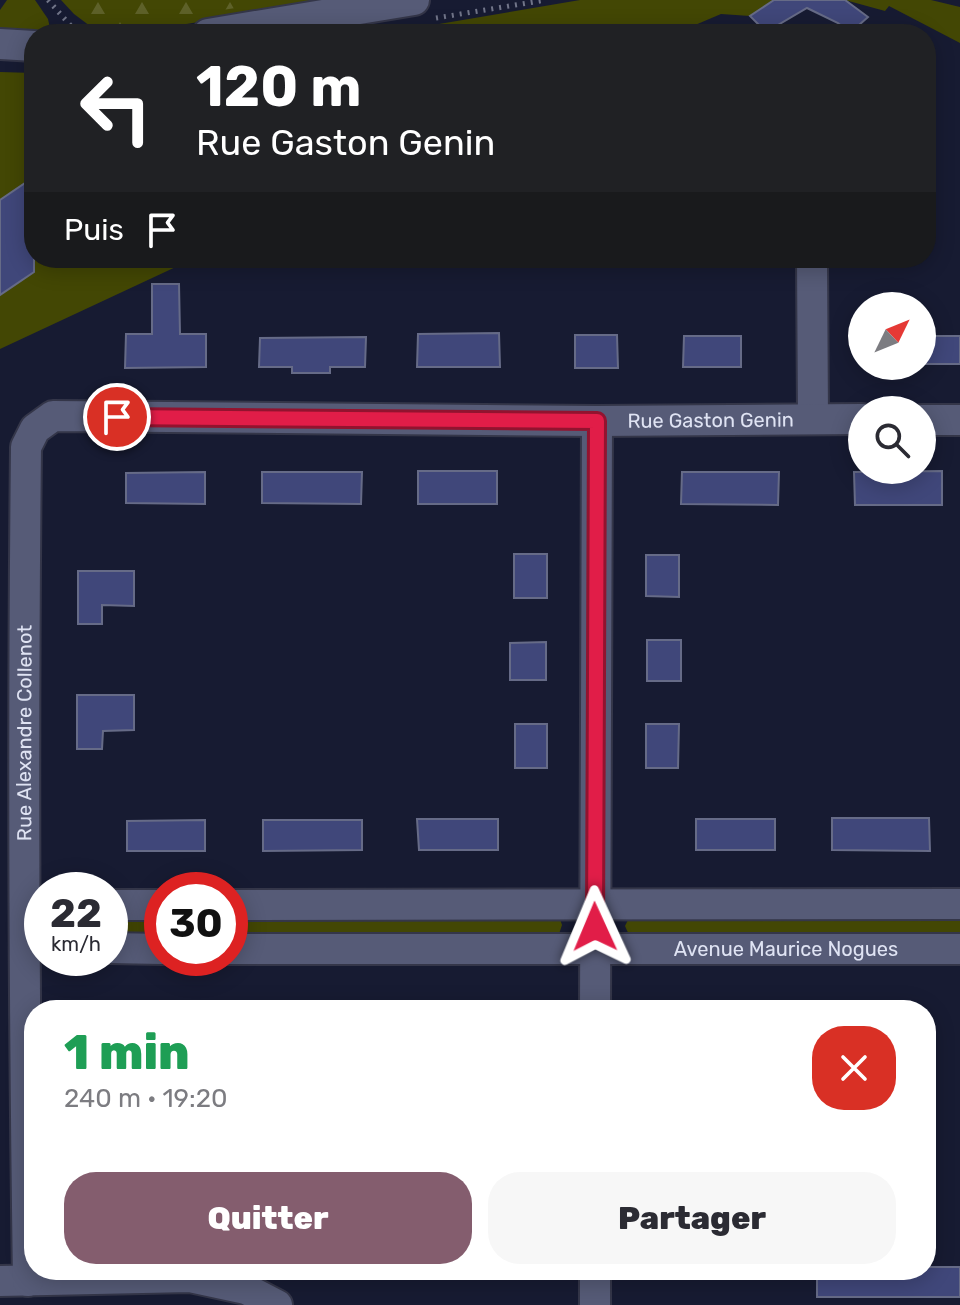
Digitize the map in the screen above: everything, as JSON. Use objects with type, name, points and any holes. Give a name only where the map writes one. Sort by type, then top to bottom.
[{"type":"street","points":[[296,24],[419,10]]},
{"type":"street","points":[[0,44],[24,45]]},
{"type":"street","points":[[812,268],[813,419]]},
{"type":"street","name":"Rue Gaston Genin","points":[[35,429],[53,416],[597,421],[848,419]]},
{"type":"street","points":[[936,420],[960,420]]},
{"type":"street","points":[[595,1000],[597,421]]},
{"type":"street","name":"Rue Alexandre Collenot","points":[[14,1281],[22,905],[12,660],[26,447],[35,429]]},
{"type":"street","points":[[248,905],[960,904]]},
{"type":"street","name":"Avenue Maurice Nogues","points":[[248,949],[960,949]]},
{"type":"street","points":[[14,1281],[58,1280]]},
{"type":"street","points":[[204,1280],[246,1289],[277,1305]]},
{"type":"street","points":[[595,1280],[595,1305]]},
{"type":"path","points":[[48,0],[69,24]]},
{"type":"path","points":[[419,10],[546,0]]},
{"type":"green space","points":[[7,0],[35,0],[49,24],[24,24],[24,31],[0,30],[0,10]]},
{"type":"green space","points":[[61,0],[335,0],[187,24],[87,24]]},
{"type":"green space","points":[[65,0],[287,0],[133,24],[104,24],[76,10]]},
{"type":"green space","points":[[580,0],[774,0],[750,16],[721,14],[698,24],[439,24]]},
{"type":"green space","points":[[845,0],[931,0],[960,7],[960,43],[936,30],[936,24],[924,24],[889,6],[885,11]]},
{"type":"green space","points":[[0,72],[24,73],[24,268],[174,268],[0,349]]},
{"type":"green space","points":[[128,915],[144,915],[144,939],[128,939]]},
{"type":"green space","points":[[248,915],[560,919],[559,934],[248,939]]},
{"type":"green space","points":[[960,915],[960,939],[629,935],[625,926],[629,918]]},
{"type":"building","points":[[774,0],[845,0],[868,17],[860,24],[839,24],[807,8],[780,24],[758,24],[750,16]]},
{"type":"building","points":[[24,184],[24,268],[34,268],[34,272],[0,295],[0,200]]},
{"type":"building","points":[[152,284],[179,284],[180,334],[206,334],[206,367],[125,368],[126,334],[152,334]]},
{"type":"building","points":[[499,333],[500,367],[417,367],[418,334]]},
{"type":"building","points":[[575,335],[617,335],[618,368],[575,368]]},
{"type":"building","points":[[684,336],[741,336],[741,367],[683,367]]},
{"type":"building","points":[[936,336],[960,336],[960,364],[936,364]]},
{"type":"building","points":[[366,337],[365,367],[330,367],[330,373],[292,373],[292,367],[259,367],[260,338]]},
{"type":"building","points":[[418,471],[497,471],[497,504],[418,504]]},
{"type":"building","points":[[936,471],[942,471],[942,505],[855,505],[854,484],[936,484]]},
{"type":"building","points":[[205,472],[205,504],[126,503],[126,473]]},
{"type":"building","points":[[262,472],[362,472],[361,504],[262,503]]},
{"type":"building","points":[[682,472],[779,472],[778,505],[681,504]]},
{"type":"building","points":[[514,554],[547,554],[547,598],[514,598]]},
{"type":"building","points":[[646,555],[679,555],[679,597],[646,596]]},
{"type":"building","points":[[78,571],[134,571],[134,606],[102,605],[102,624],[78,624]]},
{"type":"building","points":[[647,640],[681,640],[681,681],[647,681]]},
{"type":"building","points":[[546,642],[546,680],[510,680],[510,643]]},
{"type":"building","points":[[77,695],[134,695],[134,730],[103,731],[102,749],[77,749]]},
{"type":"building","points":[[515,724],[547,724],[547,768],[515,768]]},
{"type":"building","points":[[646,724],[679,724],[678,768],[646,768]]},
{"type":"building","points":[[832,818],[929,818],[930,851],[832,850]]},
{"type":"building","points":[[417,819],[498,819],[498,850],[419,850]]},
{"type":"building","points":[[696,819],[775,819],[775,850],[696,850]]},
{"type":"building","points":[[205,820],[205,851],[127,851],[127,821]]},
{"type":"building","points":[[263,820],[362,820],[362,850],[263,851]]},
{"type":"building","points":[[936,1267],[960,1267],[960,1297],[817,1297],[817,1280],[936,1280]]},
{"type":"route","points":[[117,417],[597,421],[595,927]]}]
